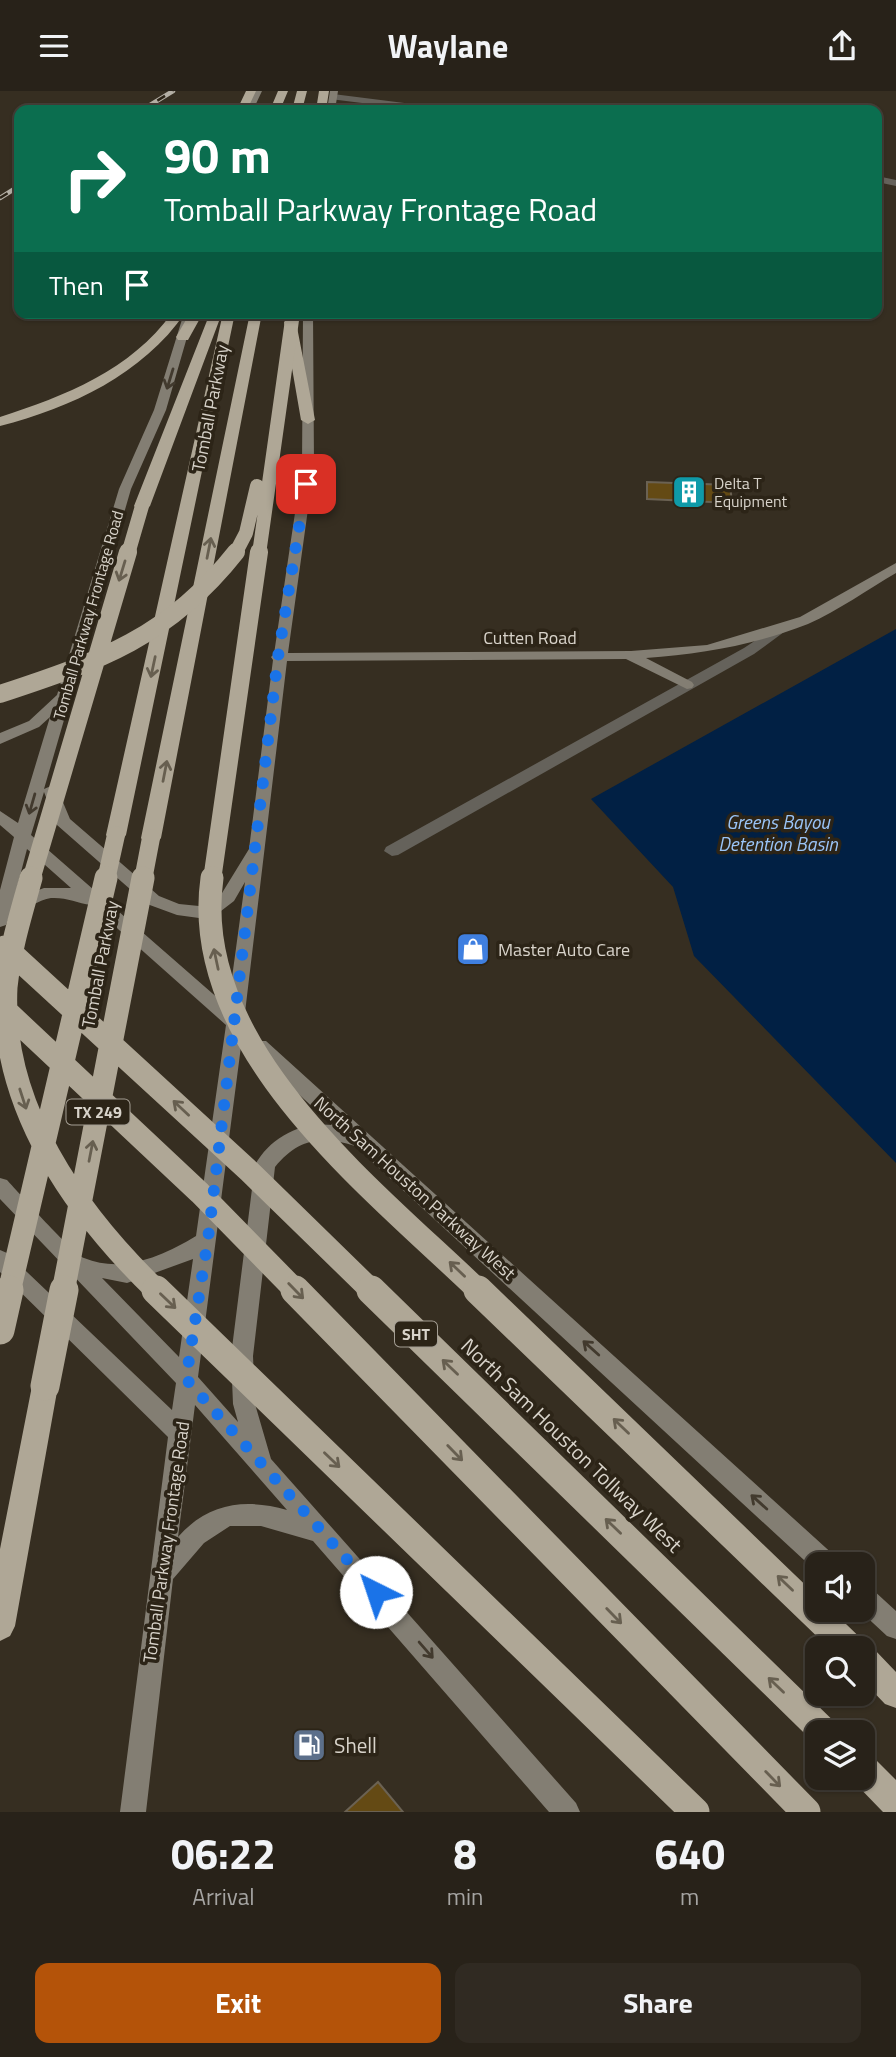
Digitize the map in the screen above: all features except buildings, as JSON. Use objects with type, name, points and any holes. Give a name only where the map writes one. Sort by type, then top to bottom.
[{"type":"highway","points":[[0,422],[42,408],[108,377],[149,348],[174,319]]},
{"type":"highway","points":[[183,337],[194,319]]},
{"type":"highway","points":[[214,319],[142,506],[13,940],[6,989],[10,1058],[32,1128],[74,1199],[152,1286],[695,1812]]},
{"type":"highway","name":"Tomball Parkway","points":[[0,1330],[116,835],[228,319]]},
{"type":"highway","name":"Tomball Parkway","points":[[0,1626],[151,838],[255,319]]},
{"type":"highway","points":[[0,694],[55,676],[125,646],[167,622],[215,581],[244,540],[247,530],[288,319]]},
{"type":"highway","points":[[288,319],[211,885],[214,954],[231,1009],[277,1087],[336,1153],[838,1636]]},
{"type":"highway","points":[[290,319],[308,420]]},
{"type":"highway","name":"North Sam Houston Tollway West","points":[[0,943],[249,1171],[812,1720]]},
{"type":"highway","points":[[0,1005],[200,1193],[806,1812]]},
{"type":"highway","points":[[875,1672],[896,1693]]},
{"type":"highway","points":[[875,1781],[896,1802]]},
{"type":"main road","name":"Tomball Parkway Frontage Road","points":[[0,923],[23,835],[125,489],[160,410],[188,319]]},
{"type":"main road","name":"Tomball Parkway Frontage Road","points":[[133,1812],[186,1379],[208,1239],[258,842],[278,657],[306,484],[308,319]]},
{"type":"main road","name":"Cutten Road","points":[[278,657],[631,655],[707,649],[805,620],[896,567]]},
{"type":"main road","points":[[631,655],[687,685]]},
{"type":"main road","points":[[0,739],[34,724],[63,698]]},
{"type":"main road","points":[[48,750],[51,790],[63,821],[153,900],[177,909],[199,912],[215,907],[228,897],[258,842]]},
{"type":"main road","name":"North Sam Houston Parkway West","points":[[0,815],[235,1024],[813,1552]]},
{"type":"main road","points":[[0,923],[18,905],[51,891],[72,893],[105,908]]},
{"type":"main road","points":[[261,1464],[244,1404],[242,1356],[265,1165],[280,1145],[310,1132],[337,1131],[365,1142]]},
{"type":"main road","points":[[0,1186],[186,1379],[567,1812]]},
{"type":"main road","points":[[76,1265],[127,1274],[179,1257],[208,1239]]},
{"type":"main road","points":[[0,1259],[181,1434]]},
{"type":"main road","points":[[162,1574],[202,1529],[220,1517],[237,1513],[267,1516],[324,1533]]},
{"type":"main road","points":[[875,1608],[896,1627]]},
{"type":"street","points":[[331,93],[405,105]]},
{"type":"street","name":"Cutten Road","points":[[393,851],[749,652],[779,629]]},
{"type":"water","name":"Greens Bayou Detention Basin","points":[[896,629],[896,1163],[694,956],[673,887],[591,799]]},
{"type":"railway","points":[[150,105],[173,91]]},
{"type":"railway","points":[[0,198],[14,189]]},
{"type":"place","name":"Delta T Equipment","points":[[689,492]]},
{"type":"place","name":"Master Auto Care","points":[[473,949]]},
{"type":"place","name":"Shell","points":[[309,1745]]},
{"type":"route","points":[[306,484],[278,657],[258,842],[208,1239],[186,1379],[376,1592]]}]
